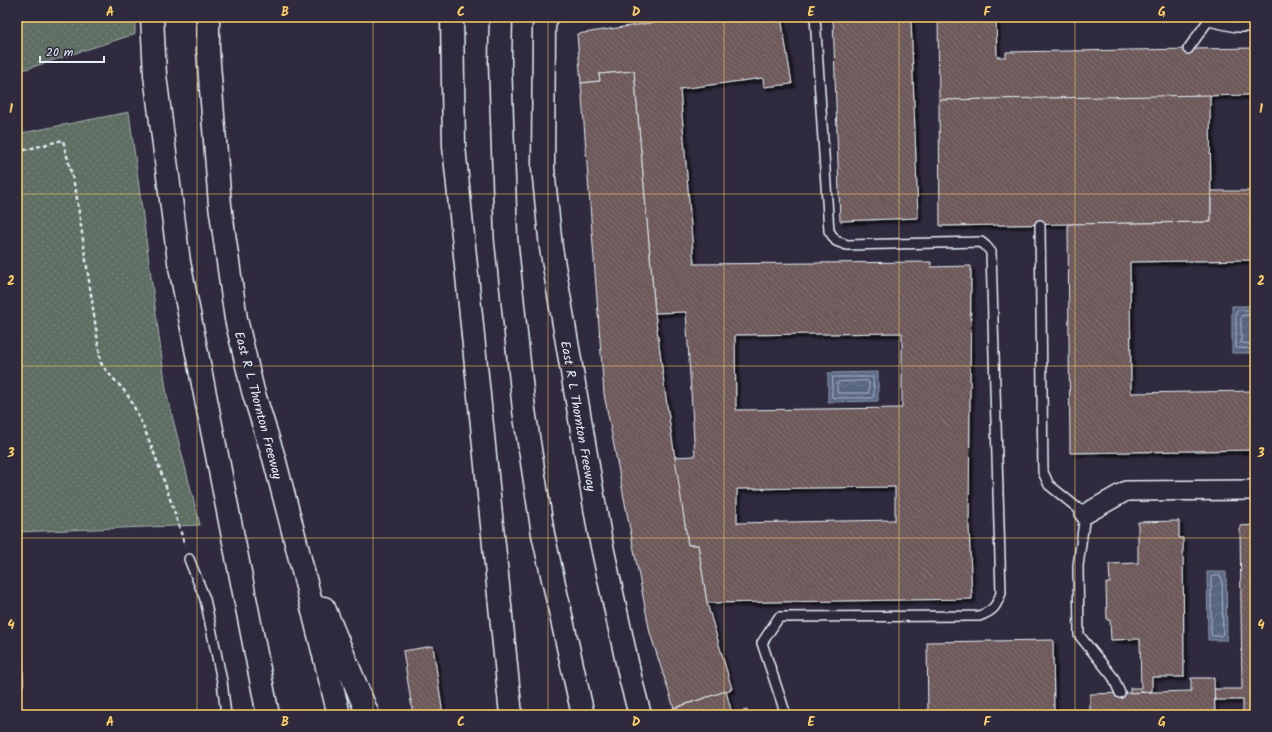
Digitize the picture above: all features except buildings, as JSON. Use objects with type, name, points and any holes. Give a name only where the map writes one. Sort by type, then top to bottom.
[{"type":"main road","points":[[152,17],[155,75],[179,262],[268,715]]},
{"type":"main road","name":"East R L Thornton Freeway","points":[[208,17],[208,51],[220,205],[236,319],[253,391],[274,458],[340,715]]},
{"type":"main road","points":[[452,17],[454,146],[511,715]]},
{"type":"main road","points":[[501,17],[500,62],[506,238],[524,410],[543,534],[583,715]]},
{"type":"main road","name":"East R L Thornton Freeway","points":[[546,17],[544,28],[543,168],[551,248],[600,537],[631,681],[640,715]]},
{"type":"main road","points":[[293,531],[364,706]]},
{"type":"main road","points":[[500,715],[508,691]]},
{"type":"street","points":[[1085,514],[1126,491],[1255,490]]},
{"type":"lane","points":[[786,715],[762,643],[779,617],[979,616],[990,612],[997,605],[1002,593],[991,252],[981,242],[847,245],[836,241],[829,231],[815,17]]},
{"type":"lane","points":[[1188,49],[1209,19],[1236,27],[1255,27]]},
{"type":"lane","points":[[1040,224],[1043,472],[1049,486],[1085,514],[1078,566],[1079,635],[1113,677],[1120,693]]},
{"type":"lane","points":[[189,559],[205,599],[222,681],[226,715]]},
{"type":"lane","points":[[17,655],[18,683]]},
{"type":"path","points":[[17,152],[63,140],[76,192],[101,363],[129,397],[151,445],[189,559]]},
{"type":"green space","points":[[17,17],[135,17],[135,34],[17,72]]},
{"type":"green space","points":[[129,112],[167,396],[200,525],[17,532],[17,134]]},
{"type":"water","points":[[1232,306],[1255,306],[1255,353],[1232,353]]},
{"type":"water","points":[[878,372],[878,401],[828,402],[828,373]]},
{"type":"water","points":[[1207,572],[1226,572],[1227,640],[1208,640]]}]
